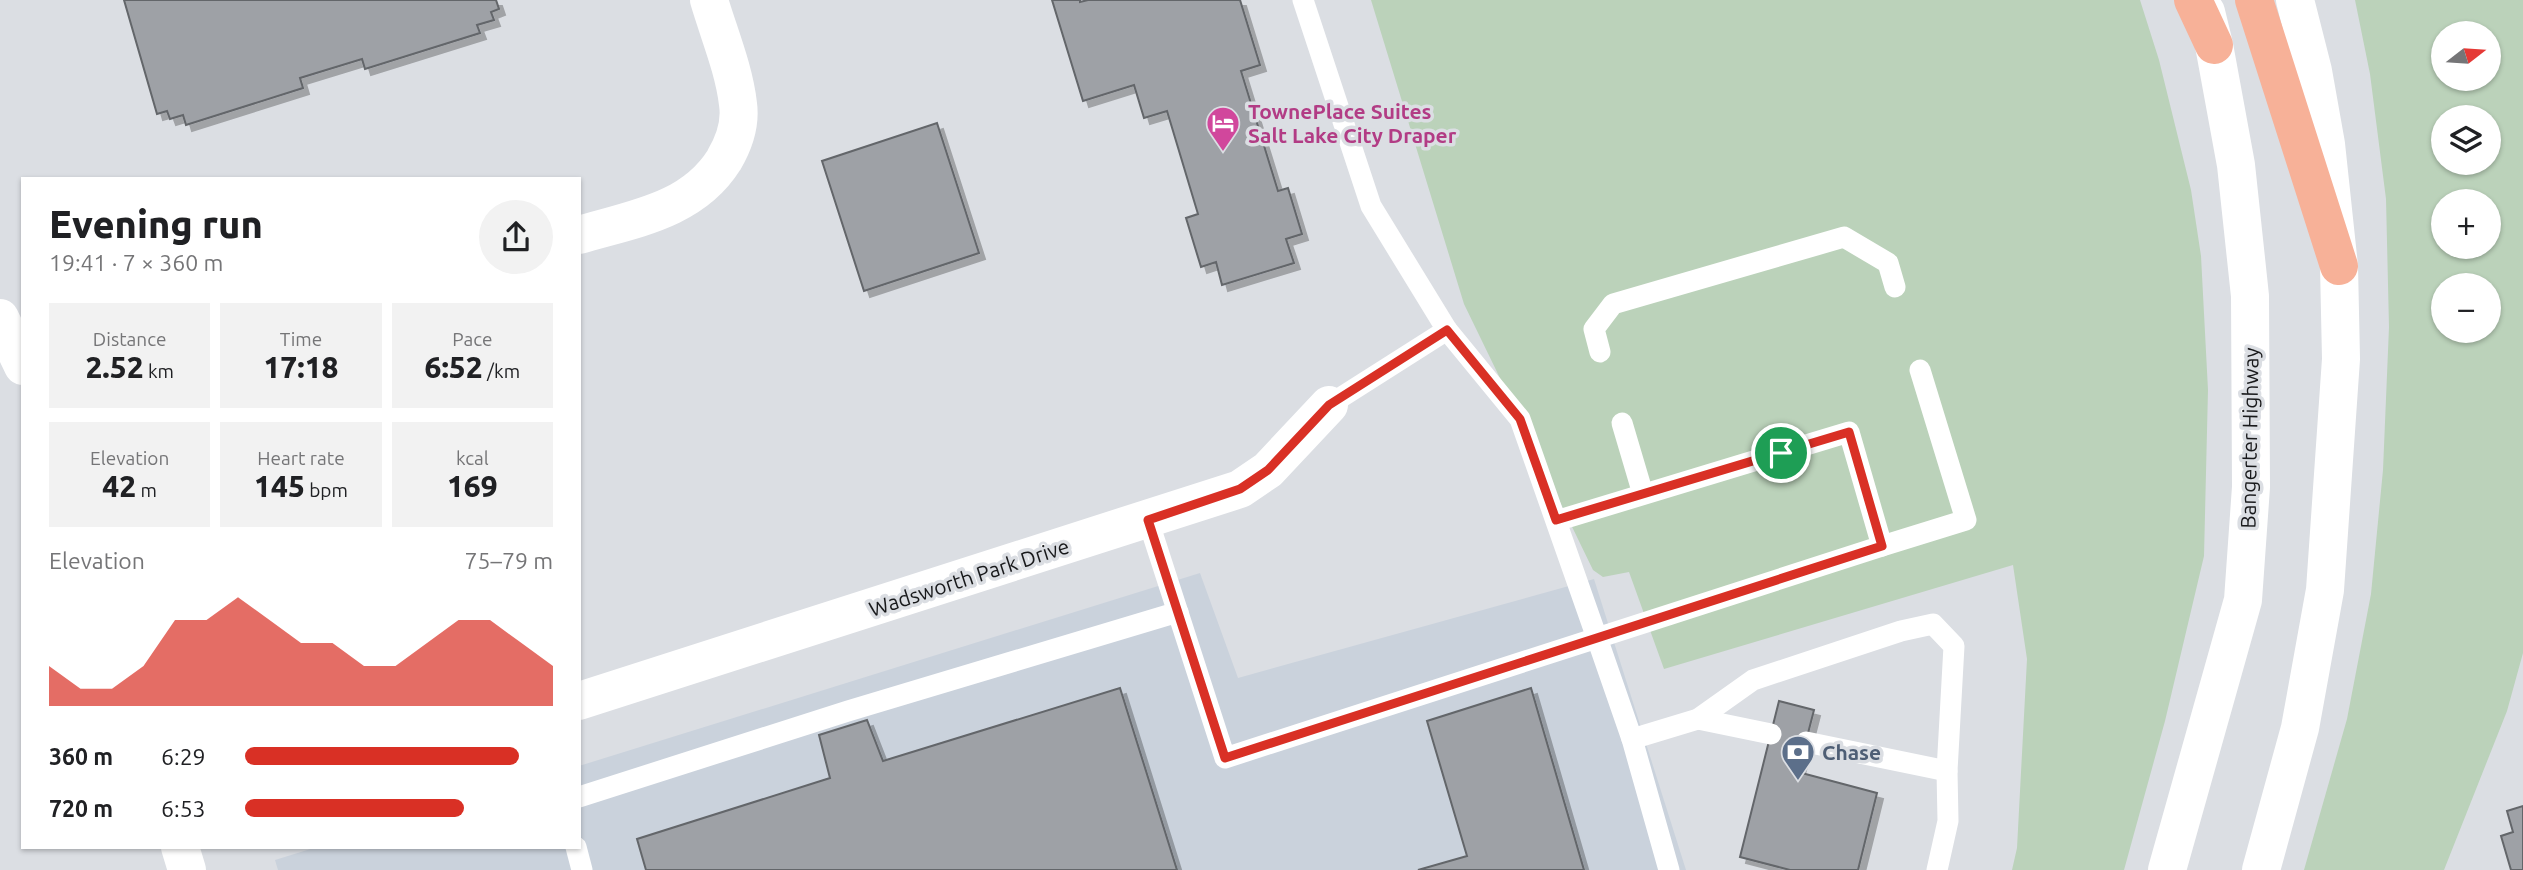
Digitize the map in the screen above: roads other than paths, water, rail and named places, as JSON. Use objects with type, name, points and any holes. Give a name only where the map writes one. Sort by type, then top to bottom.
[{"type":"highway","points":[[2193,0],[2214,45]]},
{"type":"highway","points":[[2253,0],[2339,266]]},
{"type":"main road","points":[[581,234],[670,208],[684,201],[710,179],[732,148],[738,127],[738,106],[735,87],[709,0]]},
{"type":"main road","name":"Bangerter Highway","points":[[2167,870],[2243,600],[2251,487],[2250,296],[2236,165],[2214,45],[2202,0]]},
{"type":"main road","points":[[2261,870],[2300,728],[2325,590],[2340,359],[2339,266],[2326,144],[2313,71],[2295,0]]},
{"type":"main road","points":[[0,318],[21,362]]},
{"type":"main road","name":"Wadsworth Park Drive","points":[[581,700],[1240,489],[1268,470],[1329,405]]},
{"type":"main road","points":[[181,849],[187,870]]},
{"type":"lane","points":[[1303,0],[1371,206],[1447,330],[1520,419],[1632,739],[1669,870]]},
{"type":"lane","points":[[1600,352],[1594,328],[1613,304],[1844,237],[1888,263],[1895,287]]},
{"type":"lane","points":[[1329,405],[1447,330]]},
{"type":"lane","points":[[1148,520],[1225,758],[1966,520],[1920,370]]},
{"type":"lane","points":[[1622,423],[1643,494]]},
{"type":"lane","points":[[1556,520],[1849,432],[1882,546]]},
{"type":"lane","points":[[581,796],[848,711],[1178,612]]},
{"type":"lane","points":[[1632,739],[1698,719],[1753,680],[1901,631],[1933,624],[1954,646],[1947,771],[1948,821],[1937,870]]},
{"type":"lane","points":[[1698,719],[1771,734]]},
{"type":"lane","points":[[1806,742],[1947,771]]},
{"type":"lane","points":[[577,849],[582,870]]},
{"type":"place","name":"TownePlace Suites Salt Lake City Draper","points":[[1223,153]]},
{"type":"place","name":"Chase","points":[[1798,782]]}]
